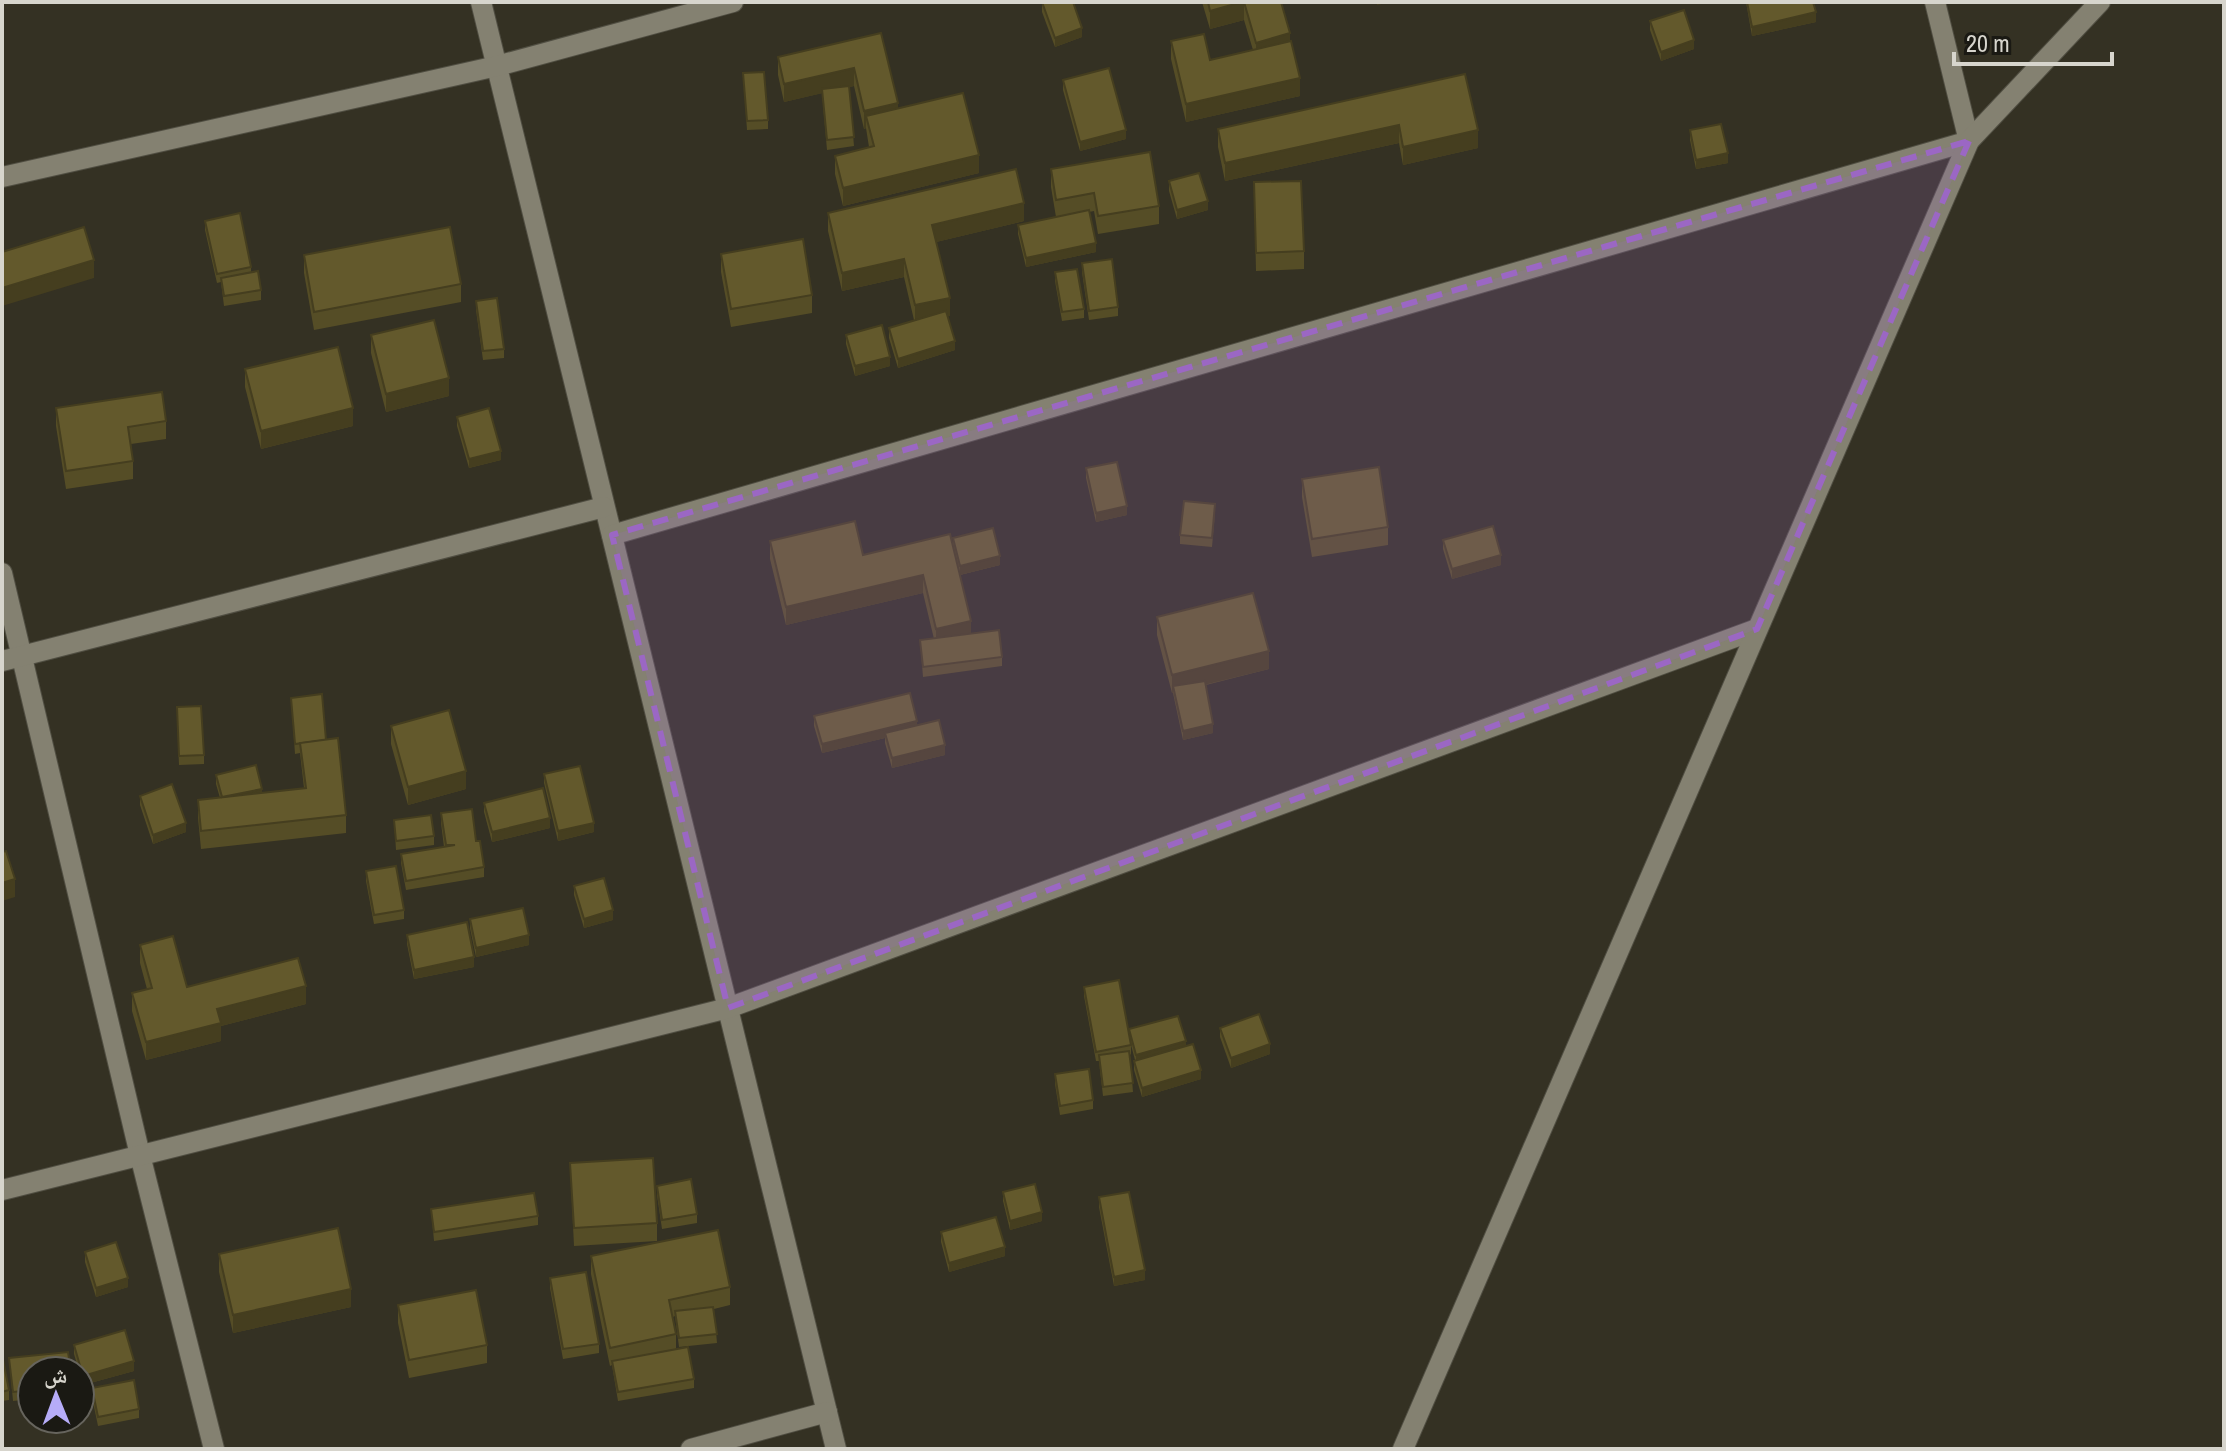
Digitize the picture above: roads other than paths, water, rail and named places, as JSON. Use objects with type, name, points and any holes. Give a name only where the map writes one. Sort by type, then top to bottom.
[{"type":"street","points":[[481,2],[836,1449]]},
{"type":"street","points":[[2,177],[497,66],[733,2]]},
{"type":"street","points":[[1935,2],[1969,141]]},
{"type":"street","points":[[1403,1449],[1969,141],[2100,2]]},
{"type":"street","points":[[612,535],[1969,141]]},
{"type":"street","points":[[12,658],[604,507]]},
{"type":"street","points":[[2,573],[12,658],[214,1449]]},
{"type":"street","points":[[2,1190],[728,1008],[1757,629]]},
{"type":"street","points":[[691,1449],[827,1412]]}]
